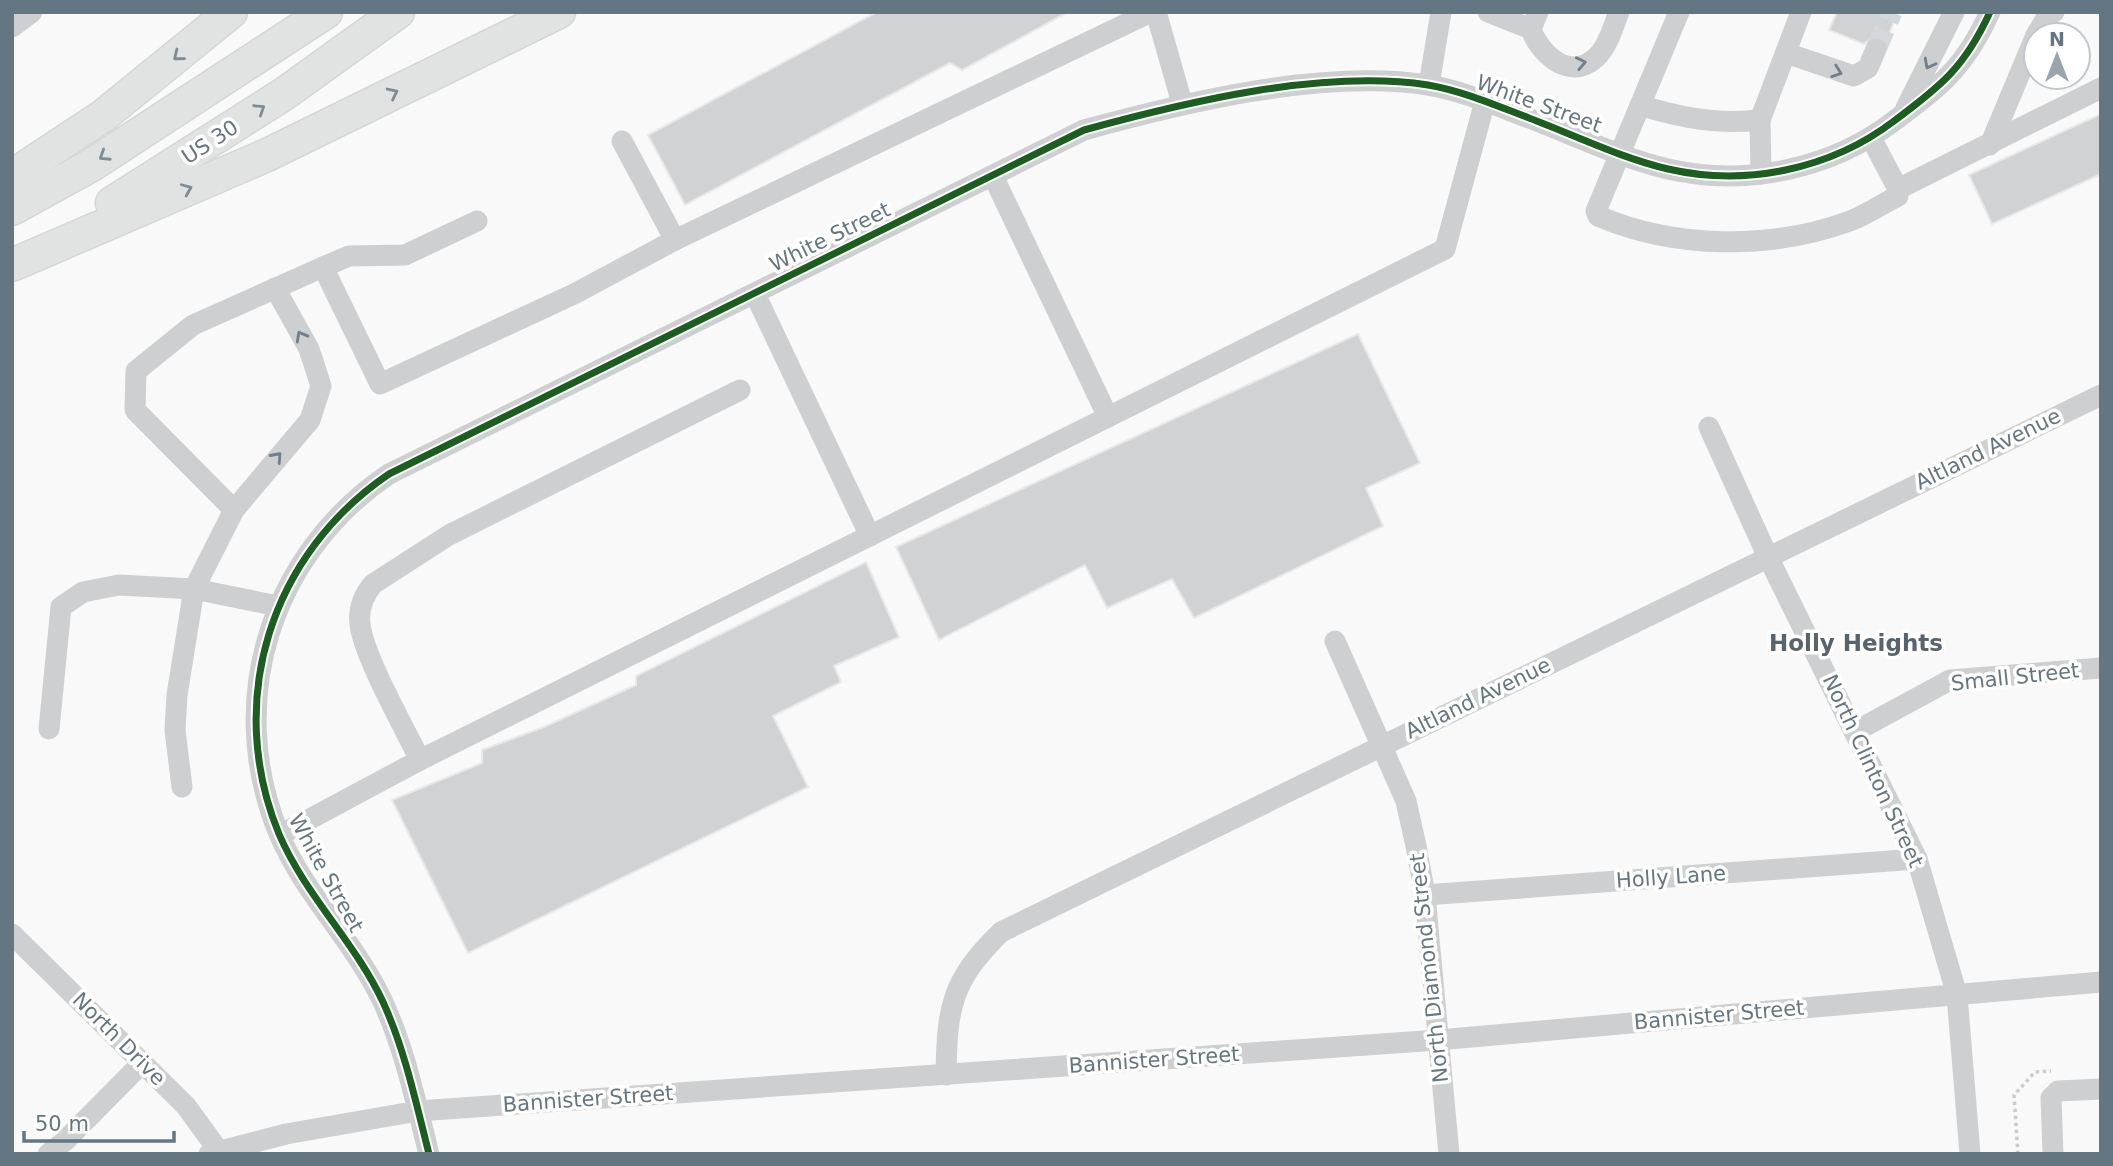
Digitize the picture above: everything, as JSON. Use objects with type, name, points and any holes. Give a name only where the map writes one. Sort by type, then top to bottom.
[{"type":"highway","points":[[12,176],[103,116],[231,12]]},
{"type":"highway","points":[[12,209],[89,166],[326,12]]},
{"type":"highway","name":"US 30","points":[[12,256],[139,188],[284,94],[398,12]]},
{"type":"highway","points":[[12,265],[267,155],[559,12]]},
{"type":"street","points":[[12,27],[32,12]]},
{"type":"street","points":[[323,267],[380,384],[574,294],[675,240],[1154,12],[1182,103]]},
{"type":"street","points":[[1429,85],[1441,12]]},
{"type":"street","points":[[1488,12],[1535,21],[1543,53],[1572,66],[1583,65],[1602,50],[1619,12]]},
{"type":"street","points":[[1679,12],[1596,211],[1598,216],[1653,235],[1733,242],[1784,237],[1851,221],[1898,196],[1898,189],[1871,138]]},
{"type":"street","points":[[1762,174],[1760,120],[1801,12]]},
{"type":"street","name":"White Street","points":[[1902,116],[1954,12]]},
{"type":"street","name":"White Street","points":[[429,1154],[398,1039],[381,998],[280,835],[265,785],[258,742],[257,692],[265,645],[278,606],[326,528],[358,495],[390,474],[1084,130],[1182,103],[1275,89],[1369,81],[1429,85],[1485,101],[1667,169],[1714,176],[1762,174],[1838,155],[1871,138],[1902,116],[1946,80],[1974,49],[1990,12]]},
{"type":"street","points":[[1786,53],[1854,76],[1868,68],[1876,49]]},
{"type":"street","points":[[1990,145],[2022,68]]},
{"type":"street","points":[[1898,189],[2101,89]]},
{"type":"street","points":[[280,835],[420,760],[1445,249],[1485,101]]},
{"type":"street","points":[[1640,105],[1666,113],[1699,118],[1741,123],[1760,120]]},
{"type":"street","points":[[622,141],[675,240]]},
{"type":"street","points":[[993,176],[1108,417]]},
{"type":"street","points":[[234,510],[135,410],[136,371],[193,325],[275,288],[349,256],[405,255],[477,221]]},
{"type":"street","points":[[182,788],[175,730],[177,695],[194,589],[234,510],[310,420],[321,386],[309,349],[275,288]]},
{"type":"street","points":[[755,293],[870,536]]},
{"type":"street","points":[[420,760],[363,641],[360,610],[364,595],[373,584],[449,535],[740,390]]},
{"type":"street","name":"Altland Avenue","points":[[946,1075],[947,1023],[953,998],[963,976],[1001,932],[1768,555],[2101,395]]},
{"type":"street","name":"North Clinton Street","points":[[1709,427],[1768,555],[1917,859],[1957,995],[1970,1154]]},
{"type":"street","points":[[50,729],[61,607],[83,592],[119,585],[194,589],[278,606]]},
{"type":"street","name":"North Diamond Street","points":[[1335,641],[1406,800],[1425,895],[1449,1154]]},
{"type":"street","name":"Small Street","points":[[1856,731],[1950,680],[2101,668]]},
{"type":"street","name":"Holly Lane","points":[[1425,895],[1917,859]]},
{"type":"street","name":"North Drive","points":[[12,934],[186,1106],[214,1152]]},
{"type":"street","name":"Bannister Street","points":[[214,1152],[286,1134],[418,1111],[1438,1040],[2101,982]]},
{"type":"street","points":[[48,1154],[65,1141],[142,1063]]},
{"type":"street","points":[[2053,1154],[2051,1098],[2058,1091],[2101,1089]]},
{"type":"building","points":[[877,12],[1068,12],[962,70],[950,63],[685,205],[648,135]]},
{"type":"building","points":[[1837,12],[1898,12],[1886,41],[1874,36],[1864,44],[1829,30]]},
{"type":"building","points":[[2101,114],[2101,174],[1992,224],[1969,175]]},
{"type":"building","points":[[1358,334],[1420,463],[1366,488],[1383,526],[1194,618],[1172,579],[1107,608],[1085,565],[939,640],[896,547]]},
{"type":"building","points":[[866,562],[899,637],[834,666],[841,682],[773,716],[808,787],[468,953],[392,800],[482,763],[482,750],[544,727],[636,685],[636,676]]},
{"type":"tunnel","points":[[1876,49],[1892,12]]},
{"type":"cycle path","points":[[429,1154],[404,1058],[383,1002],[359,959],[302,878],[279,834],[263,783],[256,732],[259,682],[269,634],[288,588],[314,545],[348,507],[389,474],[1084,130],[1166,109],[1254,91],[1344,81],[1387,81],[1428,85],[1467,95],[1615,153],[1668,169],[1727,176],[1757,174],[1787,170],[1815,162],[1869,138],[1894,121],[1950,74],[1971,47],[1990,12]]},
{"type":"district","name":"Holly Heights","points":[[1856,643]]}]
